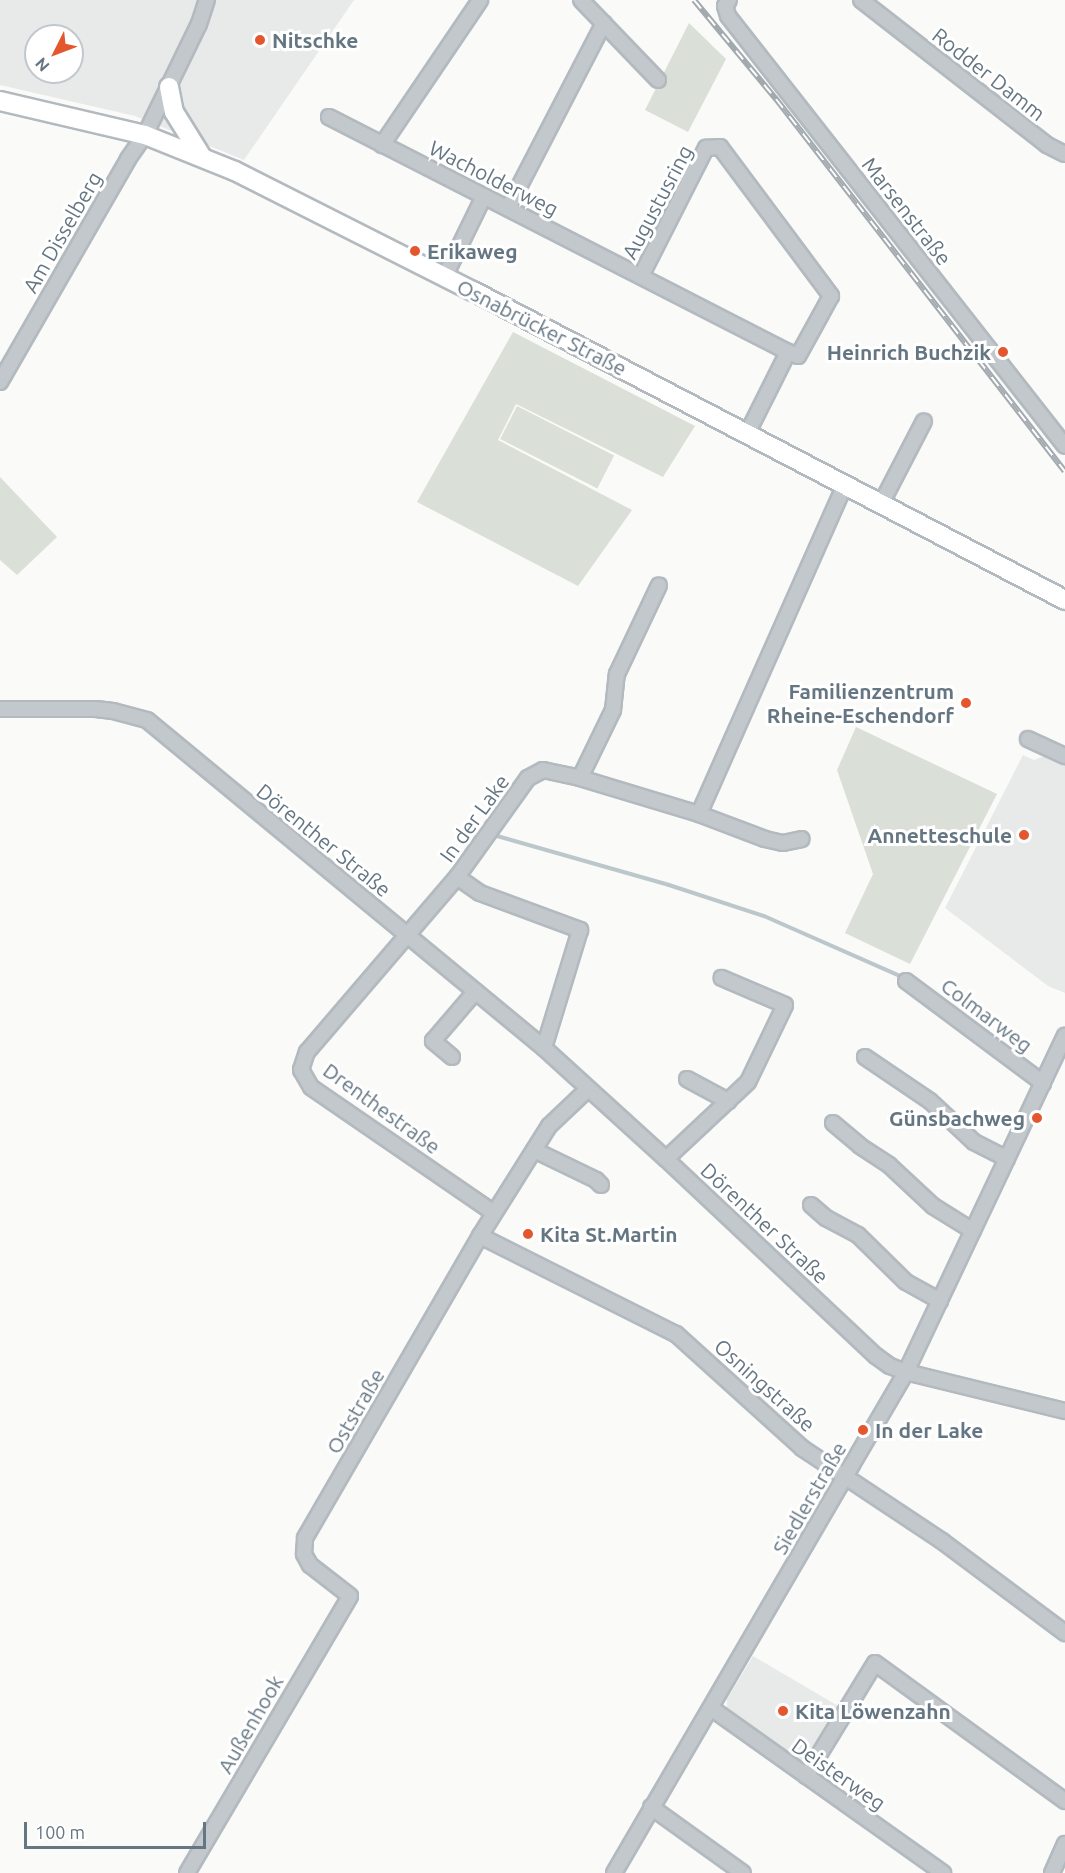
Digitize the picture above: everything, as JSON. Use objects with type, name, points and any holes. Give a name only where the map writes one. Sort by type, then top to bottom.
[{"type":"main road","points":[[169,87],[174,112],[202,157]]},
{"type":"main road","name":"Osnabrücker Straße","points":[[0,101],[145,135],[202,157],[444,276],[1065,600]]},
{"type":"street","name":"Am Disselberg","points":[[0,382],[128,159],[145,135],[199,24],[207,0]]},
{"type":"street","points":[[382,145],[480,0]]},
{"type":"street","points":[[581,0],[658,80]]},
{"type":"street","name":"Marsenstraße","points":[[729,0],[725,6],[728,16],[1065,446]]},
{"type":"street","name":"Rodder Damm","points":[[861,0],[1047,145],[1065,154]]},
{"type":"street","points":[[508,208],[604,23]]},
{"type":"street","name":"Wacholderweg","points":[[329,117],[641,276]]},
{"type":"street","name":"Augustusring","points":[[720,147],[831,296],[798,356],[788,352],[641,276],[706,148],[720,147]]},
{"type":"street","points":[[444,276],[484,196]]},
{"type":"street","name":"Augustusring","points":[[747,434],[788,352]]},
{"type":"street","points":[[881,504],[924,421]]},
{"type":"street","points":[[699,814],[845,485]]},
{"type":"street","points":[[580,777],[613,710],[617,674],[659,585]]},
{"type":"street","name":"Dörenther Straße","points":[[0,709],[96,709],[147,720],[544,1048],[876,1356],[890,1366],[906,1372],[1065,1411]]},
{"type":"street","points":[[1028,739],[1065,756]]},
{"type":"street","name":"In der Lake","points":[[406,934],[457,877],[528,778],[543,770],[580,777],[699,814],[765,839],[783,843],[802,839]]},
{"type":"street","points":[[457,877],[480,892],[580,930],[544,1048]]},
{"type":"street","name":"Drenthestraße","points":[[406,934],[307,1052],[301,1070],[311,1087],[494,1214]]},
{"type":"street","points":[[666,1159],[748,1082],[785,1005],[722,978]]},
{"type":"street","name":"Colmarweg","points":[[906,981],[1043,1083]]},
{"type":"street","points":[[452,1058],[433,1041],[475,992]]},
{"type":"street","name":"Siedlerstraße","points":[[614,1873],[906,1372],[1065,1036]]},
{"type":"street","points":[[865,1057],[930,1101],[974,1142],[1006,1159]]},
{"type":"street","points":[[687,1079],[728,1101]]},
{"type":"street","points":[[480,1236],[549,1126],[588,1089]]},
{"type":"street","points":[[833,1123],[860,1146],[890,1165],[933,1206],[973,1231]]},
{"type":"street","points":[[534,1150],[596,1180],[601,1185]]},
{"type":"street","points":[[811,1205],[826,1218],[858,1235],[906,1282],[940,1301]]},
{"type":"street","name":"Osningstraße","points":[[480,1236],[676,1334],[802,1448],[942,1541],[1065,1633]]},
{"type":"street","name":"Oststraße","points":[[350,1596],[310,1565],[304,1554],[305,1538],[480,1236]]},
{"type":"street","name":"Außenhook","points":[[187,1873],[350,1596]]},
{"type":"street","points":[[806,1776],[875,1663],[1065,1801]]},
{"type":"street","name":"Deisterweg","points":[[711,1708],[943,1873]]},
{"type":"street","points":[[651,1807],[743,1873]]},
{"type":"street","points":[[1052,1873],[1065,1844]]},
{"type":"shaded area","points":[[0,0],[354,0],[244,160],[135,116],[0,85]]},
{"type":"shaded area","points":[[689,23],[726,59],[688,132],[645,110]]},
{"type":"shaded area","points":[[513,332],[695,426],[663,477],[516,404],[498,440],[632,510],[578,586],[417,502]]},
{"type":"shaded area","points":[[517,406],[614,455],[597,488],[500,439]]},
{"type":"shaded area","points":[[0,477],[57,537],[17,575],[0,560]]},
{"type":"shaded area","points":[[856,727],[997,794],[910,964],[845,933],[873,874],[837,770]]},
{"type":"shaded area","name":"Annetteschule","points":[[1049,754],[1065,762],[1065,993],[1048,986],[945,908],[1023,755],[1034,760]]},
{"type":"shaded area","name":"Kita Löwenzahn","points":[[753,1656],[840,1707],[807,1761],[796,1761],[727,1709],[727,1699]]},
{"type":"waterway","points":[[497,836],[669,885],[764,916],[900,976]]},
{"type":"railway","points":[[694,0],[776,99],[1065,471]]},
{"type":"place","name":"Nitschke","points":[[260,40]]},
{"type":"place","name":"Erikaweg","points":[[415,251]]},
{"type":"place","name":"Heinrich Buchzik","points":[[1003,352]]},
{"type":"place","name":"Familienzentrum Rheine-Eschendorf","points":[[966,703]]},
{"type":"place","name":"Annetteschule","points":[[1024,835]]},
{"type":"place","name":"Günsbachweg","points":[[1037,1118]]},
{"type":"place","name":"Kita St.Martin","points":[[528,1234]]},
{"type":"place","name":"In der Lake","points":[[863,1430]]},
{"type":"place","name":"Kita Löwenzahn","points":[[783,1711]]}]
